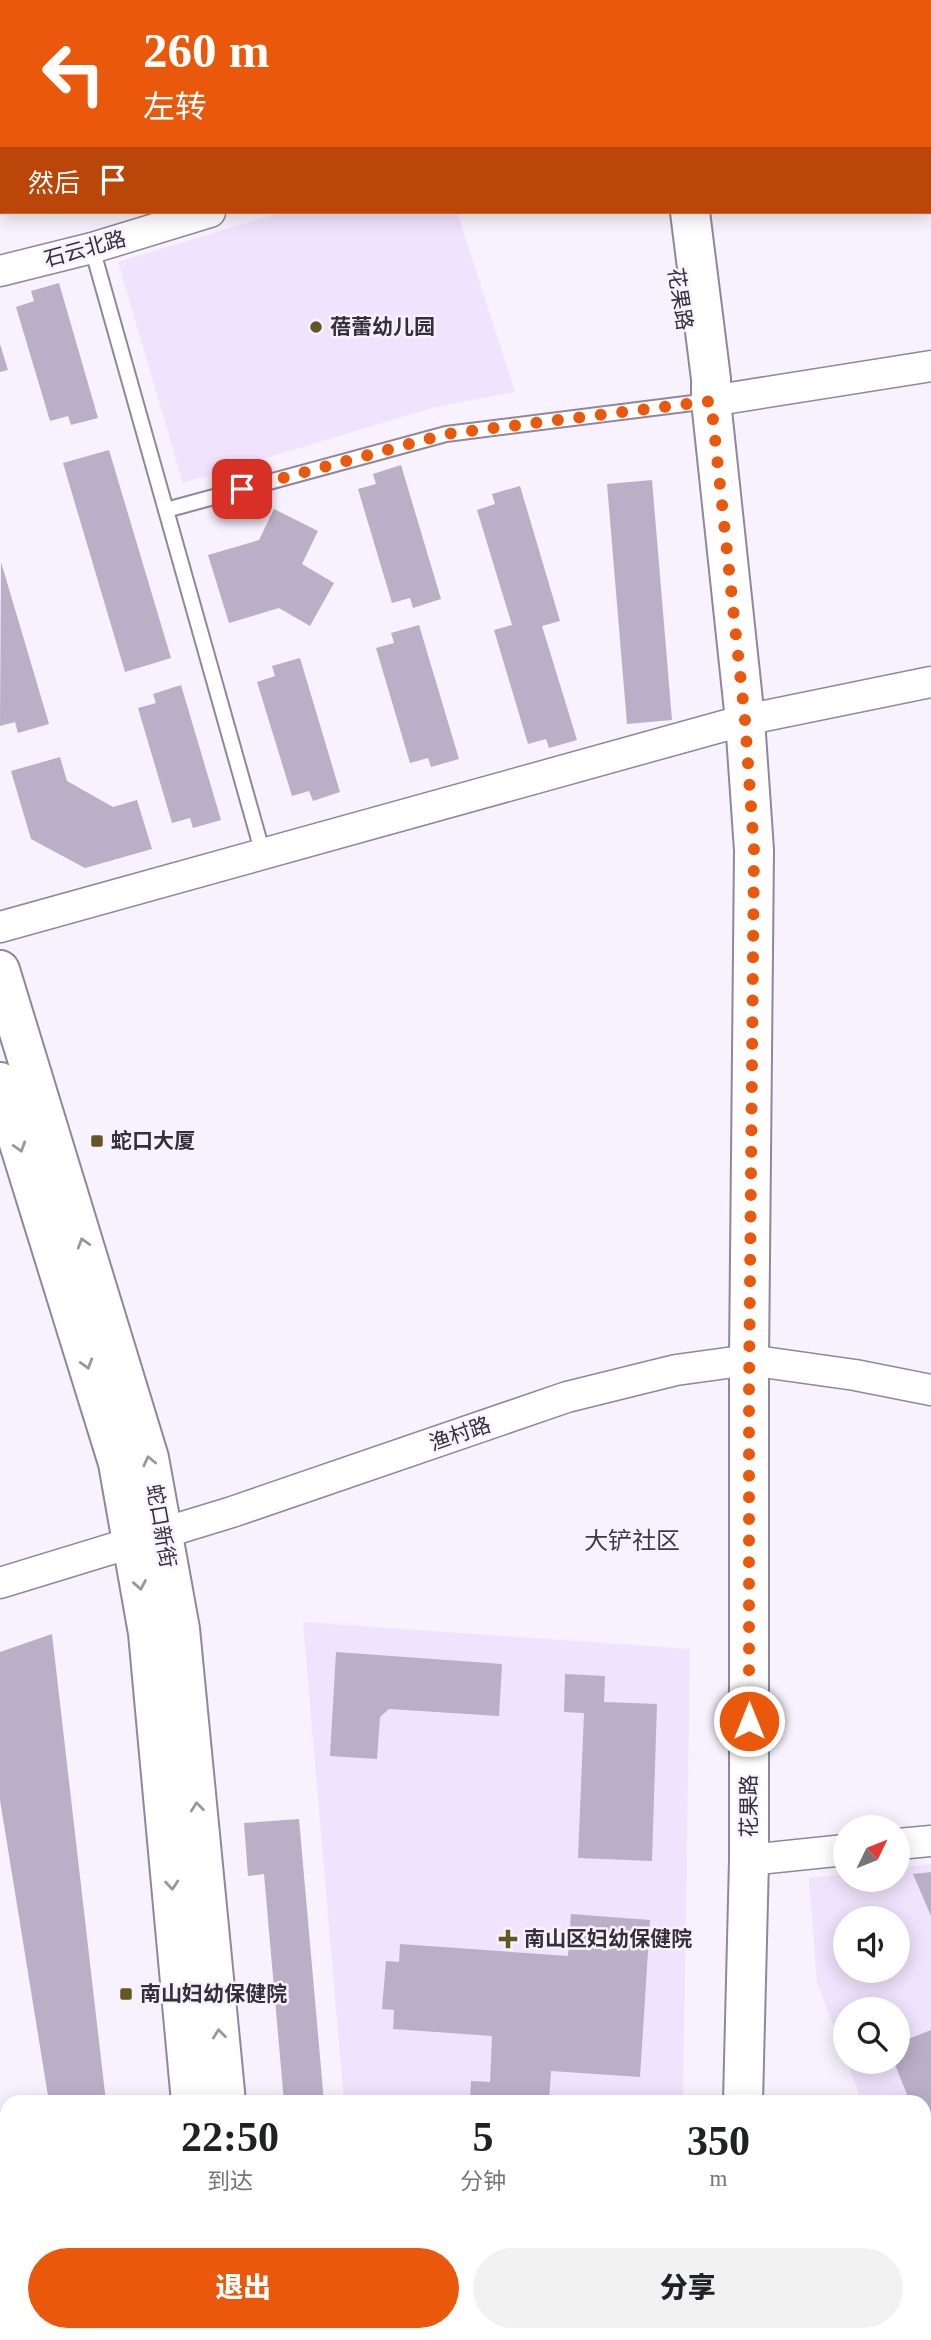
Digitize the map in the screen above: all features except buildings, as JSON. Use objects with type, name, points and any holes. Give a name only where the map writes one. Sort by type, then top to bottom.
[{"type":"main road","name":"花果路","points":[[667,214],[688,353],[711,390]]},
{"type":"main road","name":"花果路","points":[[690,214],[745,720],[754,850],[749,1860],[743,2095]]},
{"type":"main road","name":"蛇口新街","points":[[0,970],[149,1458],[148,1633],[190,2095]]},
{"type":"main road","name":"蛇口新街","points":[[0,1082],[118,1463],[180,1629],[225,2095]]},
{"type":"street","name":"石云北路","points":[[0,271],[92,248],[200,214]]},
{"type":"street","points":[[711,390],[931,366]]},
{"type":"street","points":[[0,927],[745,720],[931,682]]},
{"type":"street","name":"渔村路","points":[[0,1583],[232,1512],[567,1397],[677,1370],[750,1360],[855,1375],[931,1390]]},
{"type":"street","points":[[910,1843],[931,1841]]},
{"type":"street","points":[[749,1860],[833,1851]]},
{"type":"lane","points":[[92,248],[262,854]]},
{"type":"lane","points":[[166,510],[446,434],[711,390]]},
{"type":"shaded area","name":"蓓蕾幼儿园","points":[[276,214],[458,214],[515,392],[435,407],[183,483],[118,262]]},
{"type":"shaded area","name":"南山区妇幼保健院","points":[[303,1622],[690,1649],[683,2095],[343,2095]]},
{"type":"shaded area","points":[[931,1864],[931,2095],[860,2095],[852,2074],[910,2074],[910,1997],[833,1997],[833,2025],[817,1982],[809,1878],[833,1875],[833,1892],[910,1892],[910,1867]]},
{"type":"place","name":"蓓蕾幼儿园","points":[[316,327]]},
{"type":"place","name":"蛇口大厦","points":[[97,1141]]},
{"type":"place","name":"南山区妇幼保健院","points":[[508,1939]]},
{"type":"place","name":"南山妇幼保健院","points":[[126,1994]]},
{"type":"district","name":"大铲社区","points":[[632,1541]]},
{"type":"route","points":[[242,489],[446,434],[711,401],[745,720],[754,850],[749,1721]]}]
